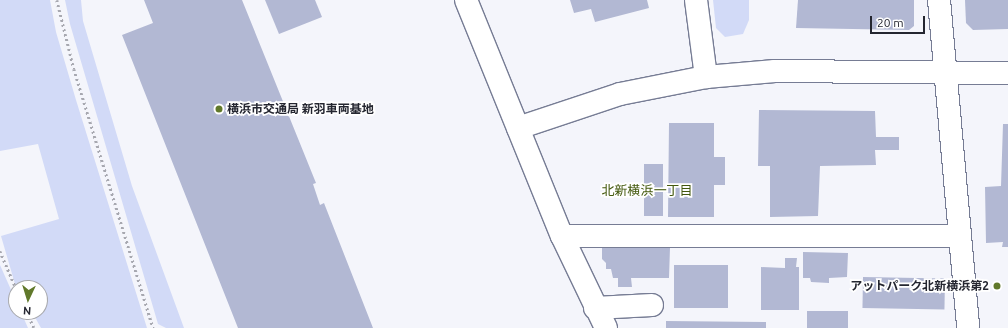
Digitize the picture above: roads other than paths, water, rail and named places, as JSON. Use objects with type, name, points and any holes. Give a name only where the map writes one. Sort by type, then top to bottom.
[{"type":"street","points":[[466,0],[562,236],[595,308],[606,328]]},
{"type":"street","points":[[696,0],[706,77]]},
{"type":"street","points":[[939,0],[968,328]]},
{"type":"street","points":[[518,128],[620,94],[706,77],[775,72],[1008,72]]},
{"type":"street","points":[[562,236],[960,236]]},
{"type":"street","points":[[595,308],[652,305]]},
{"type":"place","name":"横浜市交通局 新羽車両基地","points":[[219,109]]},
{"type":"place","name":"アットパーク北新横浜第2","points":[[997,286]]},
{"type":"district","name":"北新横浜一丁目","points":[[647,190]]}]
